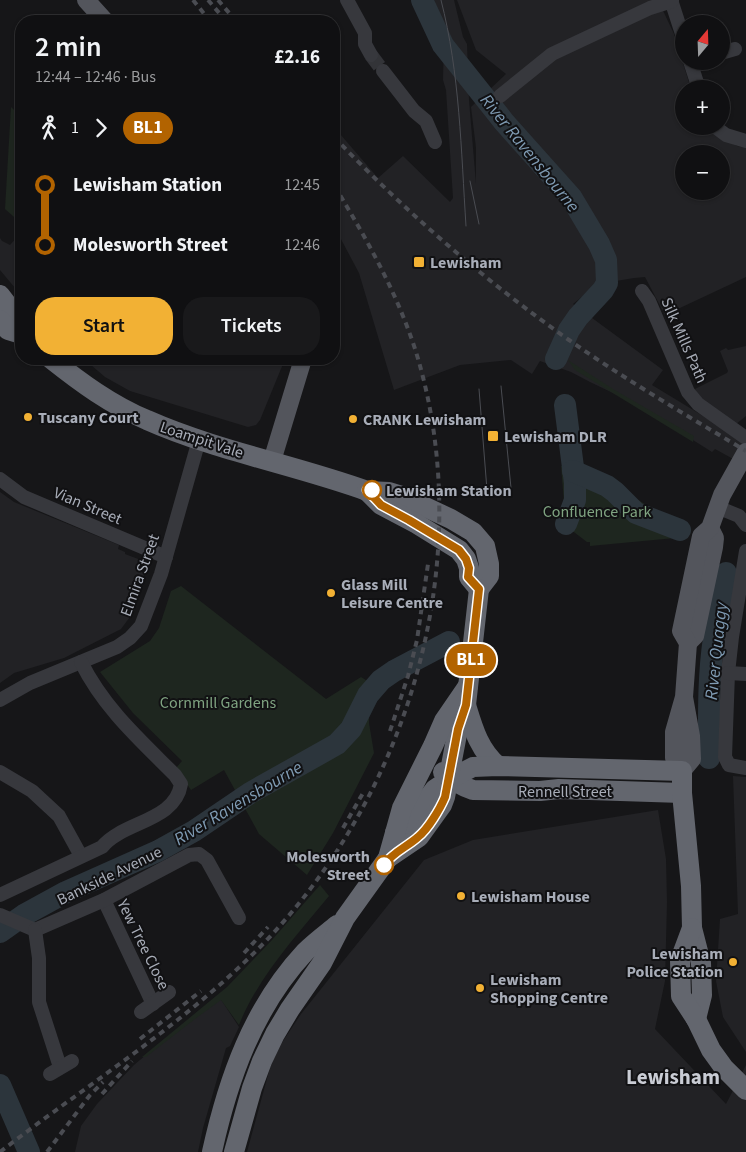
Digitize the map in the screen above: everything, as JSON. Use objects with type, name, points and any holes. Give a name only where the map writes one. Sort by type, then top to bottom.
[{"type":"highway","points":[[0,295],[15,317]]},
{"type":"highway","points":[[0,320],[8,330],[15,328]]},
{"type":"highway","name":"Loampit Vale","points":[[58,365],[79,382],[146,420],[199,440],[367,490],[390,492],[402,496],[451,519],[473,532],[485,546],[489,564],[489,576],[479,589],[467,691]]},
{"type":"highway","points":[[388,858],[419,837],[442,805],[450,779],[467,691]]},
{"type":"highway","points":[[234,1152],[252,1088],[262,1061],[290,1010],[322,963],[345,918],[388,858],[402,808],[444,721],[467,691]]},
{"type":"highway","points":[[467,691],[480,746],[498,766]]},
{"type":"highway","name":"Rennell Street","points":[[433,746],[434,757],[438,766],[450,779],[464,787],[482,791],[540,791],[559,789],[682,793]]},
{"type":"highway","name":"Rennell Street","points":[[450,779],[474,767],[498,766],[682,771]]},
{"type":"highway","points":[[682,771],[682,793],[691,886],[692,928],[701,963],[702,995],[696,1019],[711,1050],[724,1068],[746,1090]]},
{"type":"highway","points":[[395,833],[414,816],[435,789],[450,779]]},
{"type":"highway","points":[[212,1152],[232,1076],[253,1027],[265,1005],[306,952],[345,918]]},
{"type":"main road","points":[[86,0],[100,15]]},
{"type":"main road","points":[[272,461],[301,365]]},
{"type":"main road","points":[[682,771],[692,759],[691,736],[684,697],[688,643],[695,636],[715,538],[710,528],[717,507],[746,452]]},
{"type":"street","points":[[347,0],[365,32],[365,44],[371,56]]},
{"type":"street","points":[[500,96],[552,54],[650,8],[672,0],[676,15]]},
{"type":"street","points":[[730,50],[735,49]]},
{"type":"street","points":[[383,71],[414,111],[426,121],[435,142]]},
{"type":"street","points":[[726,135],[746,141]]},
{"type":"street","name":"Silk Mills Path","points":[[642,291],[649,301],[688,392],[698,404],[746,438]]},
{"type":"street","name":"Elmira Street","points":[[0,700],[30,683],[117,646],[130,638],[141,626],[166,557],[199,440]]},
{"type":"street","name":"Vian Street","points":[[0,479],[24,497],[166,557]]},
{"type":"street","points":[[717,507],[739,516],[746,525]]},
{"type":"street","points":[[746,553],[728,673],[725,757],[729,765],[746,768]]},
{"type":"street","points":[[0,895],[102,847],[108,839],[170,806],[179,794],[181,784],[175,775],[122,723],[102,699],[91,683],[81,662]]},
{"type":"street","points":[[728,673],[746,674]]},
{"type":"street","points":[[0,772],[32,791],[59,816],[81,856]]},
{"type":"street","name":"Bankside Avenue","points":[[32,928],[104,900],[189,855],[198,854],[207,860],[239,918]]},
{"type":"street","name":"Yew Tree Close","points":[[104,900],[153,1004]]},
{"type":"street","points":[[0,914],[32,928],[39,958],[39,1002],[60,1067]]},
{"type":"street","name":"Yew Tree Close","points":[[141,1012],[169,992]]},
{"type":"shaded area","points":[[434,0],[454,0],[463,37],[467,44],[469,100],[476,184],[476,148],[471,107],[506,74],[476,50],[457,0],[658,0],[675,37],[675,70],[685,70],[688,80],[675,80],[675,135],[717,135],[737,146],[746,148],[746,277],[665,315],[645,277],[598,284],[573,304],[663,370],[652,385],[746,442],[746,466],[715,449],[712,452],[634,403],[571,372],[540,361],[532,374],[511,360],[460,365],[394,390],[359,273],[340,237],[340,134],[378,178],[403,156],[450,202],[453,198],[446,90],[443,80],[444,40]]},
{"type":"shaded area","points":[[0,238],[10,245],[15,240],[15,288],[0,270]]},
{"type":"shaded area","points":[[746,346],[746,416],[736,424],[700,402],[695,389],[727,373],[728,371],[720,351],[726,348],[728,350]]},
{"type":"shaded area","points":[[91,365],[283,365],[260,420],[256,425],[248,427],[130,391],[105,377]]},
{"type":"shaded area","points":[[0,492],[14,502],[119,545],[118,549],[125,552],[125,554],[146,562],[143,572],[145,573],[135,599],[135,610],[121,629],[64,658],[14,673],[0,683]]},
{"type":"shaded area","points":[[733,776],[746,777],[746,1052],[723,1017],[716,981],[720,919],[738,914]]},
{"type":"shaded area","name":"Lewisham Shopping Centre","points":[[658,810],[666,859],[667,902],[665,981],[655,1029],[726,1104],[746,1065],[746,1152],[247,1152],[271,1064],[281,1044],[301,1014],[424,860],[473,840]]},
{"type":"shaded area","points":[[218,995],[239,1027],[230,1046],[226,1048],[198,1152],[75,1152],[81,1126],[97,1104],[134,1065]]},
{"type":"green space","points":[[11,107],[15,111],[15,218],[5,209]]},
{"type":"green space","points":[[568,360],[613,389],[694,436],[693,442],[575,370]]},
{"type":"green space","name":"Confluence Park","points":[[580,464],[682,527],[675,538],[590,546],[590,542],[587,542],[566,526],[561,466]]},
{"type":"green space","name":"Cornmill Gardens","points":[[181,586],[326,699],[361,677],[369,682],[369,723],[374,753],[333,833],[307,875],[259,834],[224,770],[191,790],[176,768],[182,761],[133,713],[100,672],[150,641],[159,628],[171,591]]},
{"type":"green space","points":[[320,885],[329,896],[267,973],[239,1025],[221,1000],[146,1057],[142,1057],[227,987],[272,940]]},
{"type":"waterway","name":"River Ravensbourne","points":[[422,0],[443,45],[504,122],[571,197],[599,244],[606,260],[607,283],[569,330],[556,359]]},
{"type":"waterway","name":"River Ravensbourne","points":[[565,405],[575,483],[575,500],[566,524]]},
{"type":"waterway","name":"River Quaggy","points":[[573,471],[607,486],[636,513],[680,530]]},
{"type":"waterway","name":"River Quaggy","points":[[709,758],[709,698],[712,653],[726,573]]},
{"type":"waterway","name":"River Ravensbourne","points":[[0,932],[24,915],[66,892],[158,851],[194,831],[250,793],[337,744],[351,729],[368,695],[381,680],[394,671],[449,642]]},
{"type":"waterway","name":"River Ravensbourne","points":[[0,1085],[29,1152]]},
{"type":"tunnel","points":[[371,55],[383,71]]},
{"type":"tram line","points":[[441,0],[456,84],[466,226]]},
{"type":"tram line","points":[[470,181],[479,224]]},
{"type":"tram line","points":[[501,386],[511,488]]},
{"type":"tram line","points":[[479,389],[487,490]]},
{"type":"railway","points":[[193,0],[205,15]]},
{"type":"railway","points":[[208,0],[221,15]]},
{"type":"railway","points":[[218,0],[231,15]]},
{"type":"railway","points":[[340,143],[389,192],[447,244],[537,317],[612,369],[746,451]]},
{"type":"railway","points":[[0,1152],[200,1002],[261,946],[313,885],[357,818],[392,746],[418,669],[434,590],[439,510],[434,430],[416,352],[400,308],[369,245],[340,195]]},
{"type":"railway","points":[[390,731],[408,676],[417,640],[428,564]]},
{"type":"railway","points":[[343,828],[363,793]]},
{"type":"railway","points":[[244,953],[268,927]]},
{"type":"railway","points":[[140,1039],[201,991]]},
{"type":"railway","points":[[102,1094],[132,1061]]},
{"type":"railway","points":[[47,1152],[90,1095],[103,1082]]},
{"type":"bus line","name":"BL1","points":[[372,490],[367,490],[381,505],[459,550],[466,559],[469,568],[468,577],[479,589],[466,705],[458,729],[450,779],[445,797],[442,805],[419,837],[388,858],[384,865]]},
{"type":"place","name":"Lewisham","points":[[419,262]]},
{"type":"place","name":"Tuscany Court","points":[[28,417]]},
{"type":"place","name":"CRANK Lewisham","points":[[353,419]]},
{"type":"place","name":"Lewisham DLR","points":[[493,436]]},
{"type":"place","name":"Lewisham Station","points":[[372,490]]},
{"type":"place","name":"Glass Mill Leisure Centre","points":[[331,593]]},
{"type":"place","name":"Molesworth Street","points":[[384,865]]},
{"type":"place","name":"Lewisham House","points":[[461,896]]},
{"type":"place","name":"Lewisham Police Station","points":[[733,962]]},
{"type":"place","name":"Lewisham Shopping Centre","points":[[480,988]]},
{"type":"district","name":"Lewisham","points":[[673,1077]]}]
